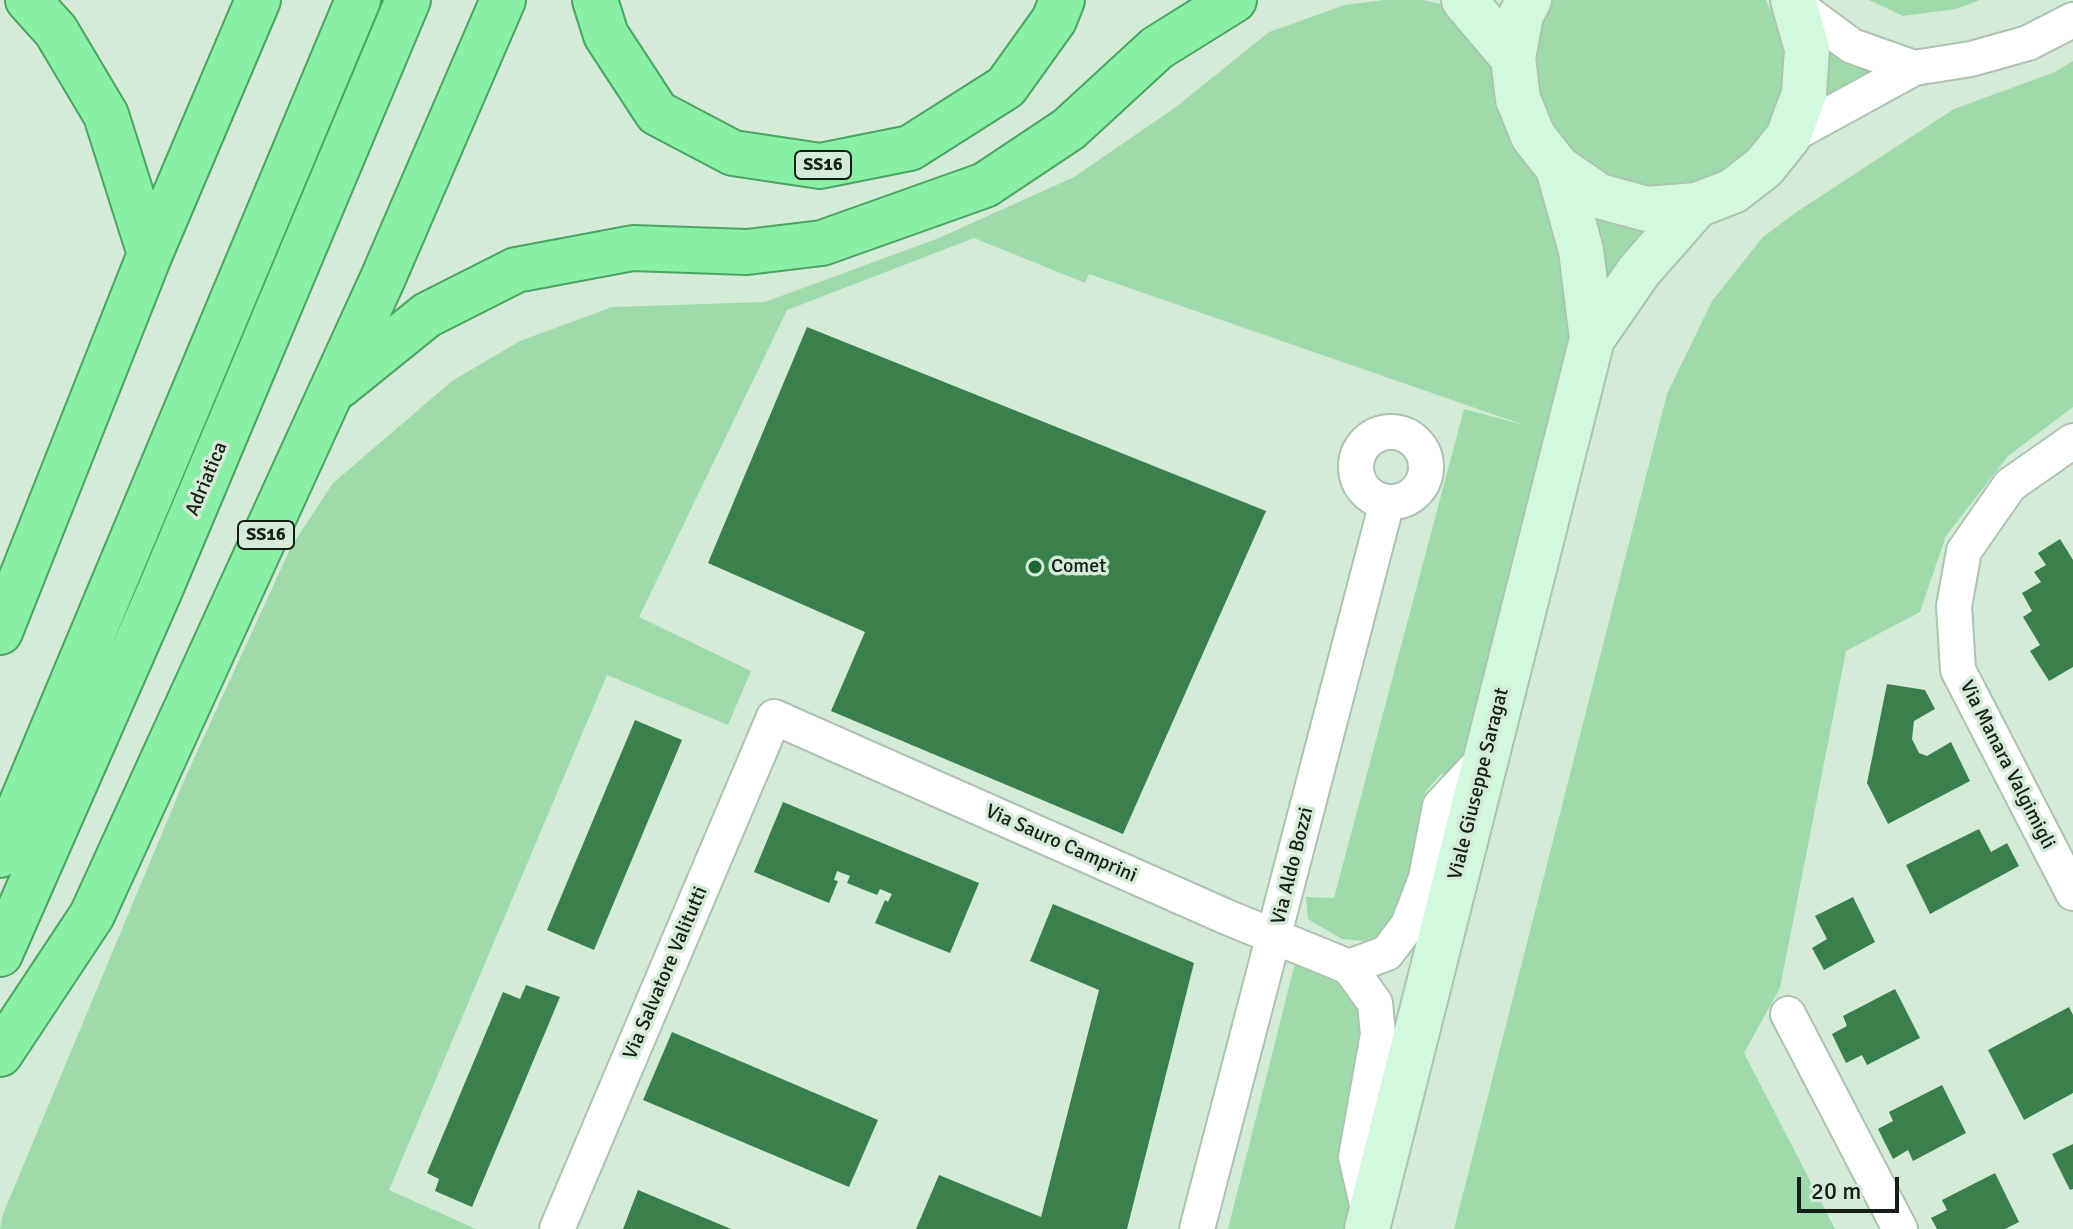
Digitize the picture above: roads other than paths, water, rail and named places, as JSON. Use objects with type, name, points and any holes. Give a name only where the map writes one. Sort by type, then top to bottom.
[{"type":"highway","points":[[28,0],[56,31],[106,115],[150,254]]},
{"type":"highway","points":[[0,632],[150,254],[258,0]]},
{"type":"highway","points":[[0,855],[358,0]]},
{"type":"highway","name":"Adriatica","points":[[0,954],[160,590],[408,0]]},
{"type":"highway","name":"SS16","points":[[0,1054],[92,915],[383,278],[503,0]]},
{"type":"highway","name":"SS16","points":[[595,0],[606,35],[657,113],[733,153],[820,166],[910,148],[1006,87],[1054,20],[1062,0]]},
{"type":"highway","name":"SS16","points":[[331,393],[427,315],[516,270],[633,248],[747,252],[822,243],[985,185],[1069,129],[1157,48],[1234,0]]},
{"type":"main road","points":[[1464,0],[1513,58]]},
{"type":"main road","points":[[1529,0],[1521,15],[1513,58],[1518,99],[1533,136],[1558,168],[1599,196],[1647,209],[1697,205],[1733,191],[1764,167],[1788,137],[1804,94],[1807,49],[1794,2]]},
{"type":"main road","name":"Viale Giuseppe Saragat","points":[[1558,168],[1581,250],[1592,339]]},
{"type":"main road","name":"Viale Giuseppe Saragat","points":[[1368,1222],[1592,339],[1639,271],[1697,205]]},
{"type":"street","points":[[1794,2],[1852,46],[1914,68]]},
{"type":"street","points":[[1788,137],[1914,68],[1971,59],[2028,43],[2073,20]]},
{"type":"street","name":"Via Manara Valgimigli","points":[[2073,441],[2010,485],[1964,551],[1954,606],[1958,670],[2073,893]]},
{"type":"street","name":"Via Aldo Bozzi","points":[[1197,1229],[1387,502]]},
{"type":"street","name":"Via Sauro Camprini","points":[[774,717],[1275,938],[1349,967]]},
{"type":"street","name":"Via Salvatore Valitutti","points":[[557,1229],[774,717]]},
{"type":"street","points":[[1368,1222],[1356,1157],[1378,1034],[1375,1003],[1349,967],[1387,953],[1408,925],[1426,878],[1440,806],[1486,757]]},
{"type":"street","points":[[1788,1014],[1900,1229]]},
{"type":"place","name":"Comet","points":[[1035,567]]}]
